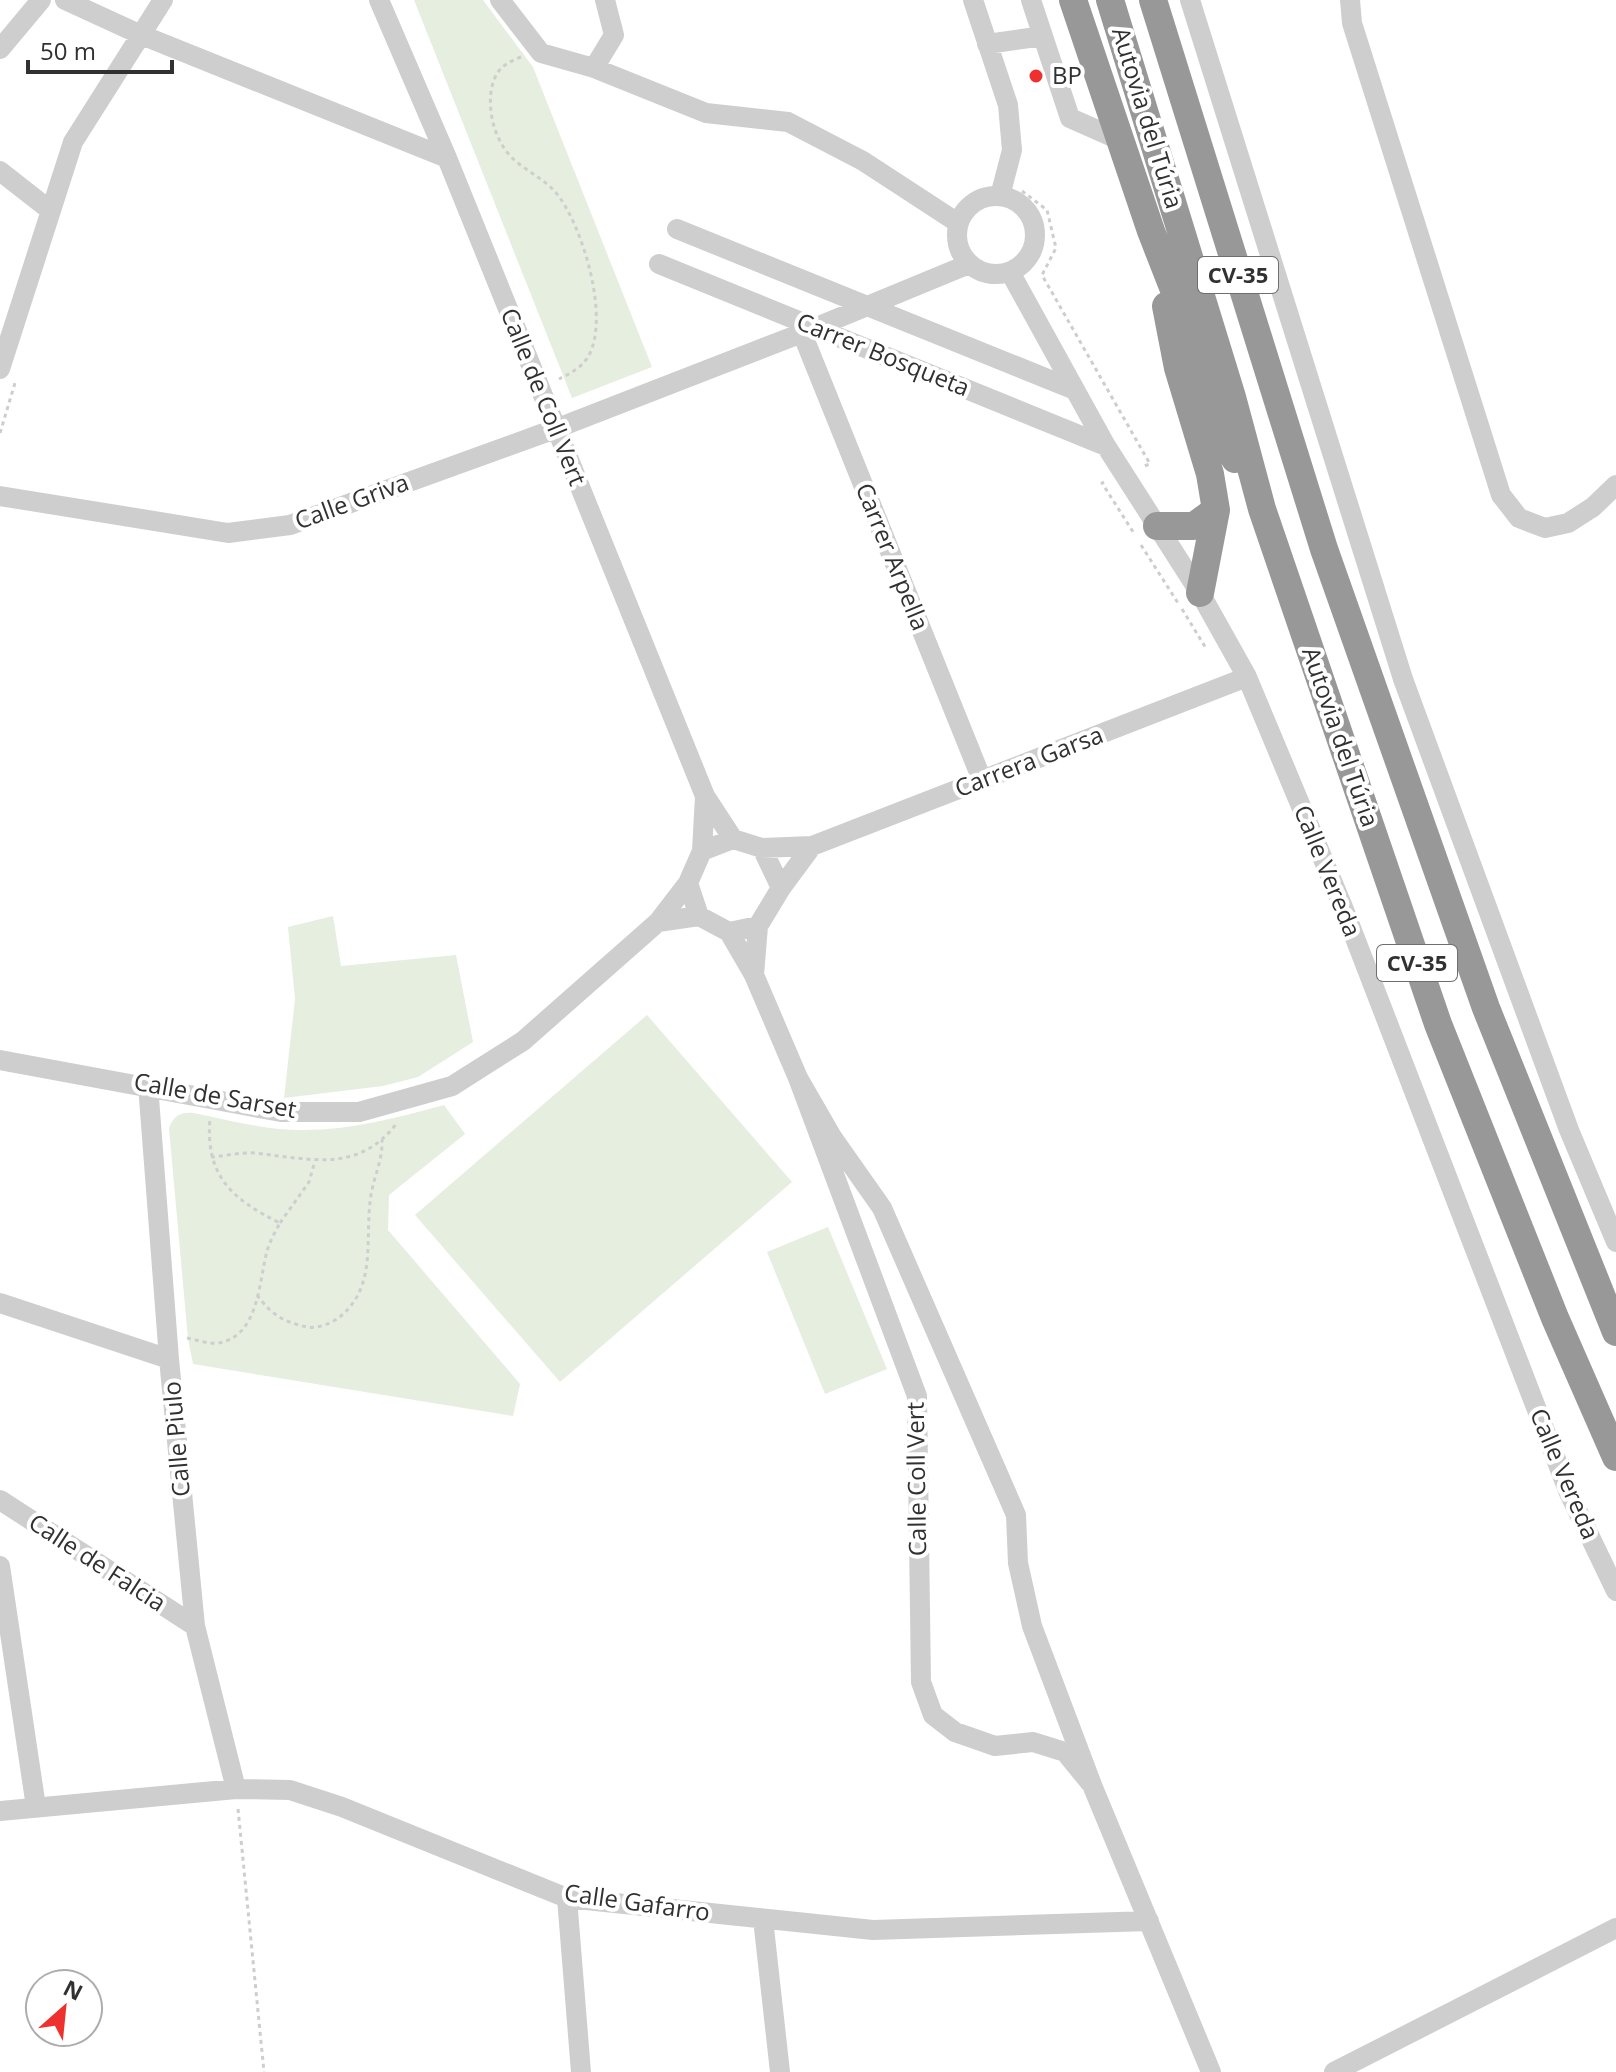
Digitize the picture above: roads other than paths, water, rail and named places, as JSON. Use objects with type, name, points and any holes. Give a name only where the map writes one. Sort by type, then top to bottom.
[{"type":"highway","points":[[1073,0],[1151,231],[1194,341],[1223,437],[1262,509]]},
{"type":"highway","name":"Autovia del Túria","points":[[1110,0],[1232,397],[1262,509],[1438,1024],[1555,1318],[1616,1457]]},
{"type":"highway","name":"Autovia del Túria","points":[[1153,0],[1329,564],[1486,1008],[1616,1332]]},
{"type":"highway","points":[[1151,231],[1178,368],[1210,474],[1216,510],[1200,593]]},
{"type":"highway","points":[[1157,526],[1194,526],[1216,510]]},
{"type":"street","points":[[0,49],[41,0]]},
{"type":"street","points":[[65,0],[139,34],[447,158]]},
{"type":"street","points":[[9,372],[51,211],[73,142],[163,0]]},
{"type":"street","name":"Calle de Coll Vert","points":[[379,0],[447,158],[705,796],[733,839]]},
{"type":"street","points":[[500,0],[539,50],[594,68],[706,113],[788,122],[863,161],[958,223]]},
{"type":"street","points":[[594,68],[614,35],[605,0]]},
{"type":"street","points":[[973,0],[1008,105],[1012,150],[1010,192],[1031,217],[1035,230],[1035,243],[1021,265],[1010,272],[988,273],[969,264],[958,245],[958,223],[964,211],[974,202],[1010,192]]},
{"type":"street","points":[[1031,0],[1070,118],[1122,141]]},
{"type":"street","points":[[1190,0],[1403,679],[1569,1130],[1616,1242]]},
{"type":"street","points":[[1350,0],[1352,23],[1501,495],[1519,518],[1545,528],[1568,523],[1593,507],[1616,485]]},
{"type":"street","points":[[987,44],[1043,36]]},
{"type":"street","points":[[0,171],[51,211]]},
{"type":"street","name":"Carrer Bosqueta","points":[[677,229],[1075,390]]},
{"type":"street","name":"Carrer Bosqueta","points":[[659,264],[809,330],[1106,446]]},
{"type":"street","name":"Calle Griva","points":[[0,496],[228,533],[290,525],[555,429],[969,264]]},
{"type":"street","name":"Calle Vereda","points":[[1010,272],[1106,446],[1200,593],[1237,681],[1343,907],[1569,1493],[1616,1591]]},
{"type":"street","name":"Carrer Arpella","points":[[809,330],[982,780]]},
{"type":"street","name":"Carrera Garsa","points":[[762,848],[812,846],[1237,681]]},
{"type":"street","name":"Calle de Coll Vert","points":[[702,851],[705,796]]},
{"type":"street","points":[[699,916],[688,883],[702,851],[733,839],[762,848],[781,888]]},
{"type":"street","points":[[658,922],[699,916],[729,932],[758,926],[812,846]]},
{"type":"street","name":"Calle de Sarset","points":[[0,1060],[281,1112],[359,1112],[452,1086],[523,1041],[658,922],[688,883]]},
{"type":"street","name":"Calle Coll Vert","points":[[754,975],[758,926]]},
{"type":"street","name":"Calle Coll Vert","points":[[729,932],[754,975],[798,1078],[917,1396],[921,1682],[933,1715],[955,1732],[995,1746],[1033,1742],[1065,1752],[1092,1785]]},
{"type":"street","name":"Calle Coll Vert","points":[[798,1078],[832,1137],[882,1208],[1016,1515],[1018,1563],[1032,1626],[1092,1785],[1211,2072]]},
{"type":"street","name":"Calle Piulo","points":[[148,1085],[169,1359],[195,1626],[236,1789]]},
{"type":"street","points":[[0,1303],[169,1359]]},
{"type":"street","name":"Calle de Falcia","points":[[0,1500],[195,1626]]},
{"type":"street","points":[[0,1566],[36,1807]]},
{"type":"street","name":"Calle Gafarro","points":[[0,1811],[236,1789],[290,1790],[342,1807],[567,1898],[873,1930],[1149,1921]]},
{"type":"street","points":[[567,1898],[581,2072]]},
{"type":"street","points":[[763,1919],[780,2072]]},
{"type":"street","points":[[1334,2072],[1616,1928]]},
{"type":"place","name":"BP","points":[[1036,76]]}]
